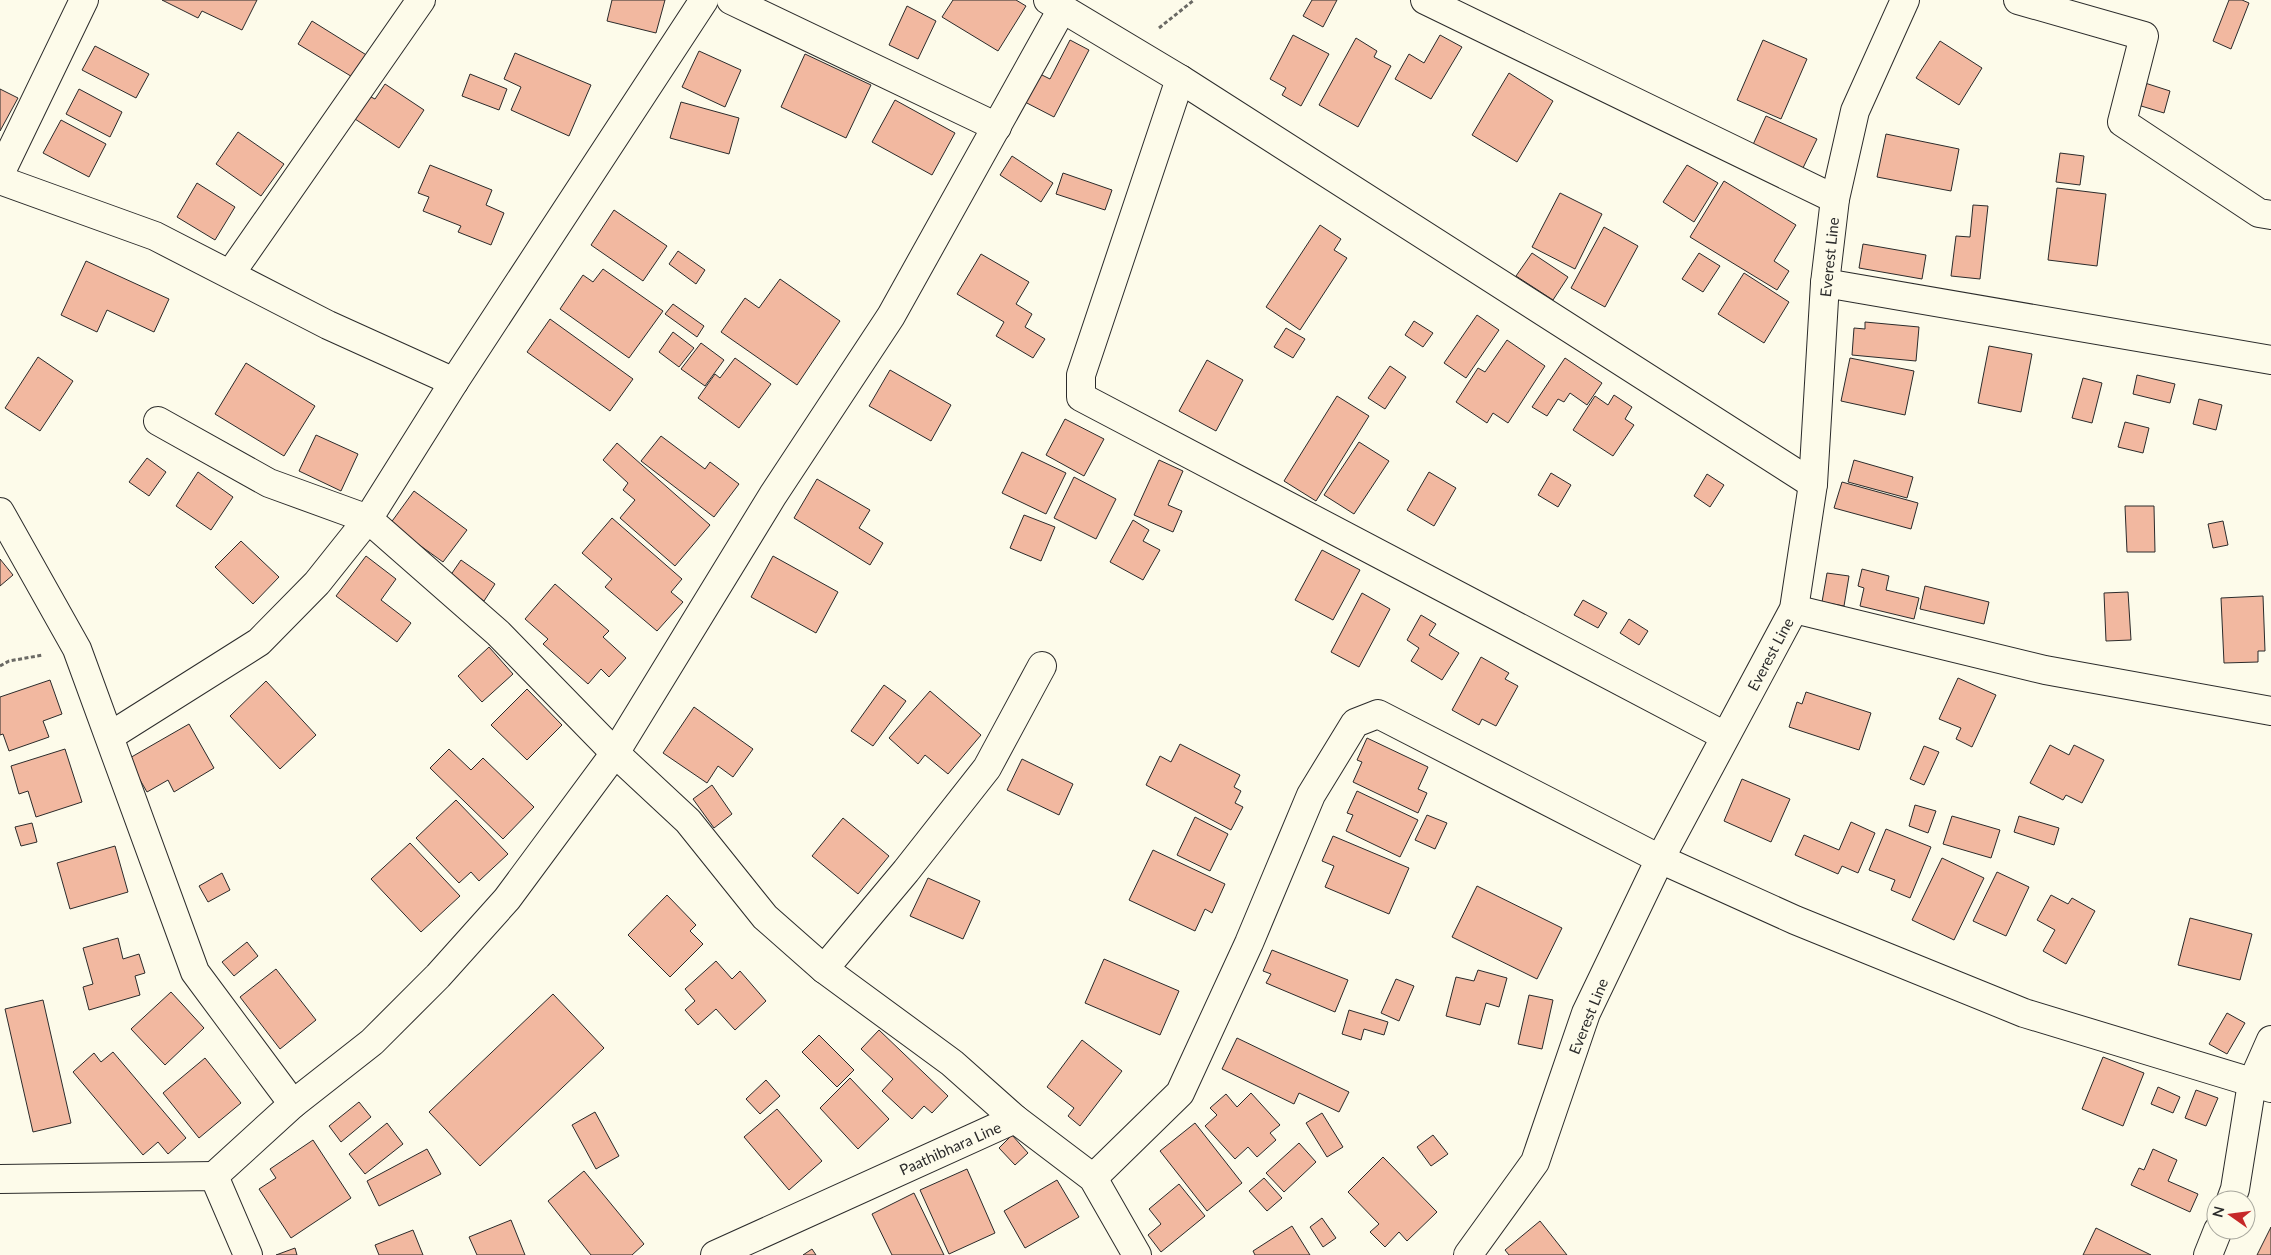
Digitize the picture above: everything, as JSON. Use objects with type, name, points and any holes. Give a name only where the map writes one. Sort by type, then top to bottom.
[{"type":"street","points":[[0,174],[84,0]]},
{"type":"street","points":[[231,273],[421,0]]},
{"type":"street","points":[[110,736],[259,642],[318,583],[368,519],[454,382],[704,0]]},
{"type":"street","points":[[731,0],[997,127]]},
{"type":"street","points":[[1424,0],[1835,199]]},
{"type":"street","name":"Everest Line","points":[[1468,1255],[1535,1162],[1586,1012],[1660,859],[1794,609],[1813,484],[1826,282],[1835,199],[1855,111],[1905,0]]},
{"type":"street","points":[[2018,0],[2144,36],[2122,122],[2259,213],[2271,216]]},
{"type":"street","points":[[0,1179],[214,1176],[293,1104],[372,1042],[438,976],[507,899],[615,753],[773,495],[891,316],[997,127],[1055,4],[1180,79],[1813,484]]},
{"type":"street","points":[[1180,79],[1081,375],[1081,397],[1725,736]]},
{"type":"street","points":[[0,180],[155,236],[328,324],[454,382]]},
{"type":"street","points":[[1826,282],[2271,360]]},
{"type":"street","points":[[158,421],[268,483],[368,519],[498,633],[615,753],[688,821],[765,917],[824,969],[952,1063],[1014,1119]]},
{"type":"street","points":[[0,512],[77,649],[195,972],[293,1104]]},
{"type":"street","points":[[1794,609],[2044,670],[2271,711]]},
{"type":"street","points":[[824,969],[987,768],[1042,666]]},
{"type":"street","points":[[1092,1178],[1180,1093],[1249,943],[1311,795],[1355,723],[1378,714],[1660,859],[1795,920],[2024,1013],[2262,1086]]},
{"type":"street","points":[[2235,1190],[2262,1086],[2271,1040]]},
{"type":"street","name":"Paathibhara Line","points":[[715,1255],[1014,1119],[1092,1178],[1137,1255]]},
{"type":"street","points":[[214,1176],[248,1255]]},
{"type":"street","points":[[2208,1255],[2214,1240]]},
{"type":"path","points":[[1132,51],[1194,0]]},
{"type":"path","points":[[0,666],[9,661],[77,649]]},
{"type":"building","points":[[162,0],[257,0],[242,30],[202,11],[198,18]]},
{"type":"building","points":[[612,0],[665,0],[656,33],[607,21]]},
{"type":"building","points":[[953,0],[1016,0],[1026,6],[998,51],[942,17]]},
{"type":"building","points":[[1312,0],[1337,0],[1323,27],[1303,16]]},
{"type":"building","points":[[2229,0],[2242,0],[2249,3],[2231,49],[2213,41]]},
{"type":"building","points":[[907,6],[936,21],[918,59],[889,45]]},
{"type":"building","points":[[312,21],[368,56],[354,78],[298,44]]},
{"type":"building","points":[[1293,35],[1329,54],[1301,106],[1282,95],[1286,88],[1270,79]]},
{"type":"building","points":[[1440,35],[1462,47],[1431,99],[1395,79],[1409,54],[1424,63]]},
{"type":"building","points":[[1356,38],[1377,51],[1374,57],[1391,66],[1358,127],[1319,105]]},
{"type":"building","points":[[1070,40],[1089,50],[1054,117],[1023,101],[1038,73],[1050,79]]},
{"type":"building","points":[[1763,40],[1807,59],[1781,119],[1737,100]]},
{"type":"building","points":[[1940,41],[1982,68],[1959,105],[1916,78]]},
{"type":"building","points":[[95,46],[149,74],[136,98],[82,70]]},
{"type":"building","points":[[699,51],[741,70],[725,107],[682,87]]},
{"type":"building","points":[[515,53],[591,85],[569,136],[511,110],[521,87],[504,79]]},
{"type":"building","points":[[805,54],[871,85],[846,138],[781,107]]},
{"type":"building","points":[[1509,73],[1553,101],[1517,162],[1472,135]]},
{"type":"building","points":[[470,74],[507,89],[499,110],[462,96]]},
{"type":"building","points":[[2145,83],[2170,91],[2164,113],[2138,105]]},
{"type":"building","points":[[385,84],[424,110],[399,148],[355,119],[369,96],[375,99]]},
{"type":"building","points":[[0,89],[18,98],[0,131]]},
{"type":"building","points":[[79,89],[122,112],[110,137],[66,114]]},
{"type":"building","points":[[895,100],[955,133],[932,175],[872,142]]},
{"type":"building","points":[[681,102],[739,118],[729,154],[670,138]]},
{"type":"building","points":[[1766,116],[1817,139],[1801,172],[1751,149]]},
{"type":"building","points":[[61,120],[106,144],[89,177],[43,153]]},
{"type":"building","points":[[238,132],[284,164],[261,196],[216,164]]},
{"type":"building","points":[[1886,134],[1959,149],[1951,191],[1877,177]]},
{"type":"building","points":[[2060,153],[2084,156],[2080,185],[2056,182]]},
{"type":"building","points":[[1012,156],[1053,183],[1041,202],[1000,175]]},
{"type":"building","points":[[430,165],[492,190],[486,205],[504,213],[491,245],[458,232],[461,226],[423,211],[429,197],[418,193]]},
{"type":"building","points":[[1687,165],[1718,183],[1694,222],[1663,202]]},
{"type":"building","points":[[1063,173],[1112,190],[1105,210],[1056,194]]},
{"type":"building","points":[[1724,181],[1796,225],[1774,261],[1789,271],[1777,290],[1690,237]]},
{"type":"building","points":[[197,183],[235,207],[215,240],[177,217]]},
{"type":"building","points":[[2057,188],[2106,194],[2097,266],[2048,260]]},
{"type":"building","points":[[1560,193],[1602,214],[1575,269],[1532,247]]},
{"type":"building","points":[[1973,205],[1988,206],[1980,279],[1951,276],[1956,236],[1970,237]]},
{"type":"building","points":[[614,210],[667,246],[643,281],[591,245]]},
{"type":"building","points":[[1320,225],[1341,239],[1334,250],[1347,258],[1300,330],[1266,307]]},
{"type":"building","points":[[1604,227],[1638,246],[1605,307],[1571,288]]},
{"type":"building","points":[[1863,244],[1926,255],[1922,279],[1859,268]]},
{"type":"building","points":[[678,251],[705,270],[696,284],[669,264]]},
{"type":"building","points":[[1532,253],[1568,277],[1553,300],[1516,276]]},
{"type":"building","points":[[1699,253],[1720,266],[1703,292],[1682,279]]},
{"type":"building","points":[[981,254],[1029,282],[1016,304],[1032,314],[1025,327],[1045,339],[1033,358],[996,336],[1004,322],[957,294]]},
{"type":"building","points":[[86,261],[169,299],[154,332],[107,310],[97,332],[61,315]]},
{"type":"building","points":[[603,269],[663,311],[629,358],[560,309],[583,275],[593,282]]},
{"type":"building","points":[[1744,273],[1789,302],[1764,343],[1718,314]]},
{"type":"building","points":[[780,279],[840,321],[797,385],[721,332],[745,298],[759,308]]},
{"type":"building","points":[[673,304],[704,326],[697,337],[665,314]]},
{"type":"building","points":[[1477,315],[1499,330],[1466,378],[1444,363]]},
{"type":"building","points":[[550,319],[633,379],[610,411],[527,352]]},
{"type":"building","points":[[1414,321],[1433,333],[1423,347],[1405,335]]},
{"type":"building","points":[[1865,322],[1919,327],[1916,361],[1852,355],[1854,328],[1865,329]]},
{"type":"building","points":[[1286,328],[1305,339],[1293,358],[1274,347]]},
{"type":"building","points":[[673,332],[694,348],[679,367],[659,352]]},
{"type":"building","points":[[1507,340],[1545,366],[1508,423],[1493,413],[1487,423],[1456,402],[1478,368],[1485,372]]},
{"type":"building","points":[[701,343],[724,360],[705,386],[681,369]]},
{"type":"building","points":[[1989,346],[2032,354],[2021,412],[1978,403]]},
{"type":"building","points":[[38,357],[73,381],[40,431],[5,408]]},
{"type":"building","points":[[735,358],[771,384],[739,428],[698,398],[715,374],[720,378]]},
{"type":"building","points":[[1565,358],[1602,383],[1587,405],[1570,393],[1564,402],[1558,399],[1547,416],[1532,407]]},
{"type":"building","points":[[1850,358],[1914,371],[1905,415],[1841,401]]},
{"type":"building","points":[[1207,360],[1243,380],[1216,431],[1179,411]]},
{"type":"building","points":[[246,363],[315,406],[284,456],[215,414]]},
{"type":"building","points":[[1390,366],[1406,377],[1385,409],[1368,398]]},
{"type":"building","points":[[890,370],[951,405],[931,441],[869,406]]},
{"type":"building","points":[[2137,375],[2175,384],[2170,403],[2133,394]]},
{"type":"building","points":[[2083,378],[2102,383],[2092,423],[2072,418]]},
{"type":"building","points":[[1614,395],[1632,407],[1625,419],[1634,425],[1613,456],[1573,430],[1595,396],[1608,405]]},
{"type":"building","points":[[1337,396],[1369,416],[1316,501],[1284,481]]},
{"type":"building","points":[[2199,399],[2222,405],[2216,430],[2193,424]]},
{"type":"building","points":[[1065,419],[1104,439],[1084,476],[1046,455]]},
{"type":"building","points":[[2125,422],[2149,428],[2143,453],[2118,447]]},
{"type":"building","points":[[316,435],[358,454],[341,491],[299,471]]},
{"type":"building","points":[[661,436],[705,469],[710,462],[739,484],[714,517],[641,461]]},
{"type":"building","points":[[1359,442],[1389,461],[1354,514],[1324,495]]},
{"type":"building","points":[[617,443],[710,525],[675,566],[620,518],[635,500],[623,490],[628,483],[603,460]]},
{"type":"building","points":[[1022,452],[1066,473],[1046,514],[1002,493]]},
{"type":"building","points":[[147,458],[166,472],[149,496],[129,482]]},
{"type":"building","points":[[1159,460],[1183,471],[1168,505],[1182,511],[1173,532],[1134,515]]},
{"type":"building","points":[[1854,460],[1913,477],[1907,498],[1848,482]]},
{"type":"building","points":[[198,472],[233,497],[211,530],[176,506]]},
{"type":"building","points":[[1429,472],[1456,488],[1434,526],[1407,510]]},
{"type":"building","points":[[1551,473],[1571,485],[1558,507],[1538,495]]},
{"type":"building","points":[[1707,474],[1724,485],[1710,507],[1694,496]]},
{"type":"building","points":[[1074,477],[1116,499],[1096,539],[1054,518]]},
{"type":"building","points":[[817,479],[870,510],[859,528],[883,543],[870,565],[794,518]]},
{"type":"building","points":[[1842,482],[1918,503],[1911,529],[1834,508]]},
{"type":"building","points":[[414,491],[467,530],[443,562],[390,524]]},
{"type":"building","points":[[2125,506],[2154,506],[2155,552],[2127,552]]},
{"type":"building","points":[[1024,515],[1055,527],[1041,561],[1010,548]]},
{"type":"building","points":[[612,518],[682,579],[671,592],[683,602],[657,631],[605,587],[612,579],[582,553]]},
{"type":"building","points":[[1133,520],[1149,530],[1143,541],[1160,550],[1143,580],[1110,562]]},
{"type":"building","points":[[2223,521],[2228,545],[2213,548],[2208,524]]},
{"type":"building","points":[[241,541],[279,577],[253,604],[215,567]]},
{"type":"building","points":[[1322,550],[1360,570],[1333,620],[1295,600]]},
{"type":"building","points":[[366,556],[396,579],[381,600],[411,623],[397,642],[336,596]]},
{"type":"building","points":[[773,556],[838,592],[816,633],[751,597]]},
{"type":"building","points":[[0,559],[13,575],[0,586]]},
{"type":"building","points":[[461,560],[495,584],[484,601],[450,576]]},
{"type":"building","points":[[1862,569],[1889,576],[1886,590],[1919,598],[1914,619],[1860,606],[1864,588],[1858,586]]},
{"type":"building","points":[[1827,573],[1849,576],[1844,606],[1822,602]]},
{"type":"building","points":[[555,584],[609,631],[603,637],[626,658],[609,677],[601,669],[588,684],[543,644],[548,639],[525,619]]},
{"type":"building","points":[[1925,586],[1989,602],[1984,624],[1920,609]]},
{"type":"building","points":[[2128,592],[2131,640],[2106,641],[2104,593]]},
{"type":"building","points":[[1362,593],[1390,609],[1359,667],[1331,652]]},
{"type":"building","points":[[2263,596],[2265,651],[2258,651],[2258,662],[2224,663],[2221,598]]},
{"type":"building","points":[[1583,600],[1607,613],[1598,628],[1574,615]]},
{"type":"building","points":[[1421,615],[1436,624],[1429,635],[1459,653],[1442,680],[1411,661],[1419,648],[1407,640]]},
{"type":"building","points":[[1629,619],[1648,631],[1639,645],[1620,633]]},
{"type":"building","points":[[489,647],[513,674],[482,702],[458,676]]},
{"type":"building","points":[[1481,657],[1509,673],[1505,679],[1518,686],[1496,726],[1482,719],[1479,725],[1452,710]]},
{"type":"building","points":[[1958,678],[1996,695],[1972,747],[1956,739],[1961,728],[1939,719]]},
{"type":"building","points":[[50,680],[62,714],[43,721],[49,737],[9,751],[3,734],[0,735],[0,697]]},
{"type":"building","points":[[266,681],[316,735],[280,769],[230,716]]},
{"type":"building","points":[[884,685],[906,701],[873,746],[851,731]]},
{"type":"building","points":[[527,689],[562,725],[527,760],[491,725]]},
{"type":"building","points":[[930,691],[981,735],[948,774],[925,755],[918,764],[889,738]]},
{"type":"building","points":[[1806,692],[1871,713],[1859,750],[1789,727],[1797,702],[1802,704]]},
{"type":"building","points":[[694,707],[753,749],[733,777],[718,766],[707,783],[663,753]]},
{"type":"building","points":[[189,724],[214,768],[174,792],[168,780],[147,792],[128,759]]},
{"type":"building","points":[[1367,738],[1428,767],[1418,789],[1427,793],[1418,813],[1353,782],[1362,762],[1357,760]]},
{"type":"building","points":[[1180,744],[1240,775],[1234,787],[1241,791],[1235,803],[1243,807],[1231,830],[1146,785],[1160,756],[1171,762]]},
{"type":"building","points":[[2050,745],[2069,755],[2074,745],[2104,760],[2082,803],[2066,795],[2063,800],[2030,783]]},
{"type":"building","points":[[1924,746],[1939,752],[1924,785],[1910,779]]},
{"type":"building","points":[[65,749],[82,802],[36,817],[28,791],[19,794],[11,766]]},
{"type":"building","points":[[449,749],[471,770],[483,758],[534,807],[503,839],[430,768]]},
{"type":"building","points":[[1022,759],[1073,784],[1059,815],[1007,790]]},
{"type":"building","points":[[1742,779],[1790,799],[1771,842],[1724,821]]},
{"type":"building","points":[[712,785],[732,814],[714,828],[693,799]]},
{"type":"building","points":[[1357,791],[1418,820],[1400,857],[1346,831],[1353,815],[1347,813]]},
{"type":"building","points":[[456,800],[508,854],[479,881],[471,872],[459,883],[416,838]]},
{"type":"building","points":[[1915,805],[1936,811],[1928,833],[1909,826]]},
{"type":"building","points":[[1427,815],[1447,823],[1435,849],[1415,840]]},
{"type":"building","points":[[1952,816],[2000,830],[1991,858],[1943,844]]},
{"type":"building","points":[[2019,816],[2059,828],[2054,845],[2014,832]]},
{"type":"building","points":[[1195,817],[1228,834],[1210,871],[1177,855]]},
{"type":"building","points":[[843,818],[889,856],[858,894],[812,856]]},
{"type":"building","points":[[1851,822],[1875,833],[1858,873],[1842,866],[1838,874],[1795,855],[1804,835],[1839,850]]},
{"type":"building","points":[[32,823],[37,842],[21,846],[15,827]]},
{"type":"building","points":[[1886,829],[1931,847],[1910,898],[1891,890],[1895,880],[1869,870]]},
{"type":"building","points":[[1333,836],[1409,868],[1389,914],[1325,887],[1334,866],[1322,861]]},
{"type":"building","points":[[410,843],[460,896],[421,932],[371,879]]},
{"type":"building","points":[[115,846],[128,892],[70,909],[57,863]]},
{"type":"building","points":[[1153,850],[1225,884],[1212,913],[1205,909],[1195,931],[1129,900]]},
{"type":"building","points":[[1942,858],[1984,878],[1954,940],[1912,920]]},
{"type":"building","points":[[1997,872],[2029,887],[2006,936],[1973,921]]},
{"type":"building","points":[[222,873],[230,890],[208,902],[199,886]]},
{"type":"building","points":[[928,878],[980,901],[963,939],[910,916]]},
{"type":"building","points":[[1477,886],[1562,928],[1537,979],[1452,937]]},
{"type":"building","points":[[667,895],[696,925],[690,931],[703,944],[670,977],[628,935]]},
{"type":"building","points":[[2051,895],[2068,904],[2072,898],[2095,911],[2066,964],[2043,951],[2055,930],[2037,920]]},
{"type":"building","points":[[2190,918],[2252,934],[2240,980],[2178,965]]},
{"type":"building","points":[[118,938],[123,959],[139,954],[145,973],[135,976],[140,995],[89,1010],[83,987],[93,984],[83,948]]},
{"type":"building","points":[[247,942],[258,956],[234,976],[222,962]]},
{"type":"building","points":[[1272,950],[1348,980],[1335,1012],[1266,983],[1271,974],[1263,971]]},
{"type":"building","points":[[1104,959],[1179,991],[1160,1035],[1085,1003]]},
{"type":"building","points":[[716,961],[732,979],[740,971],[766,1001],[735,1030],[716,1009],[698,1025],[685,1010],[695,1001],[685,989]]},
{"type":"building","points":[[276,969],[316,1020],[280,1049],[240,997]]},
{"type":"building","points":[[1478,970],[1507,978],[1499,1007],[1486,1003],[1480,1025],[1446,1016],[1456,977],[1474,981]]},
{"type":"building","points":[[1396,979],[1414,986],[1399,1021],[1381,1013]]},
{"type":"building","points":[[171,992],[204,1028],[165,1065],[131,1029]]},
{"type":"building","points":[[553,994],[604,1048],[480,1166],[429,1112]]},
{"type":"building","points":[[1529,995],[1553,1000],[1542,1049],[1518,1044]]},
{"type":"building","points":[[43,1000],[71,1123],[33,1132],[5,1009]]},
{"type":"building","points":[[1349,1010],[1388,1022],[1384,1035],[1364,1029],[1361,1040],[1342,1034]]},
{"type":"building","points":[[2227,1013],[2245,1023],[2227,1054],[2209,1044]]},
{"type":"building","points":[[879,1030],[948,1096],[932,1113],[924,1106],[912,1119],[882,1091],[893,1079],[861,1049]]},
{"type":"building","points":[[819,1035],[854,1070],[837,1087],[802,1052]]},
{"type":"building","points":[[1237,1038],[1349,1092],[1339,1112],[1299,1093],[1294,1104],[1222,1069]]},
{"type":"building","points":[[1082,1040],[1122,1071],[1080,1126],[1068,1116],[1074,1108],[1047,1087]]},
{"type":"building","points":[[113,1052],[186,1138],[168,1154],[158,1142],[143,1155],[73,1072],[94,1053],[101,1062]]},
{"type":"building","points":[[2103,1057],[2144,1073],[2123,1126],[2082,1109]]},
{"type":"building","points":[[205,1058],[241,1103],[199,1138],[163,1093]]},
{"type":"building","points":[[850,1078],[889,1119],[858,1149],[820,1108]]},
{"type":"building","points":[[766,1080],[780,1096],[760,1114],[746,1099]]},
{"type":"building","points":[[2158,1087],[2180,1097],[2173,1113],[2151,1104]]},
{"type":"building","points":[[2196,1090],[2218,1098],[2206,1126],[2185,1118]]},
{"type":"building","points":[[1251,1093],[1280,1125],[1270,1133],[1276,1140],[1257,1157],[1248,1147],[1235,1159],[1205,1126],[1217,1115],[1210,1108],[1226,1094],[1237,1107]]},
{"type":"building","points":[[359,1102],[371,1117],[341,1142],[329,1126]]},
{"type":"building","points":[[777,1109],[822,1161],[789,1190],[744,1137]]},
{"type":"building","points":[[595,1112],[619,1156],[596,1169],[572,1125]]},
{"type":"building","points":[[1322,1113],[1343,1147],[1327,1157],[1306,1123]]},
{"type":"building","points":[[387,1123],[403,1144],[365,1174],[349,1154]]},
{"type":"building","points":[[1195,1123],[1242,1183],[1207,1211],[1160,1151]]},
{"type":"building","points":[[1012,1135],[1028,1153],[1015,1165],[999,1148]]},
{"type":"building","points":[[1433,1135],[1448,1154],[1431,1166],[1417,1147]]},
{"type":"building","points":[[313,1140],[351,1198],[291,1238],[259,1189],[276,1178],[270,1169]]},
{"type":"building","points":[[1299,1143],[1316,1162],[1284,1192],[1266,1173]]},
{"type":"building","points":[[427,1149],[441,1174],[379,1206],[367,1181]]},
{"type":"building","points":[[2153,1149],[2177,1160],[2168,1181],[2198,1194],[2190,1212],[2131,1185],[2139,1168],[2144,1170]]},
{"type":"building","points":[[1383,1157],[1437,1212],[1407,1241],[1399,1232],[1385,1247],[1370,1232],[1379,1224],[1348,1192]]},
{"type":"building","points":[[967,1169],[995,1233],[949,1254],[920,1190]]},
{"type":"building","points":[[584,1171],[644,1244],[632,1255],[591,1255],[548,1201]]},
{"type":"building","points":[[1264,1178],[1282,1198],[1267,1211],[1249,1191]]},
{"type":"building","points":[[1057,1180],[1079,1217],[1025,1248],[1004,1211]]},
{"type":"building","points":[[1179,1184],[1205,1216],[1161,1252],[1148,1235],[1161,1224],[1149,1209]]},
{"type":"building","points":[[914,1193],[944,1255],[892,1255],[872,1214]]},
{"type":"building","points":[[1322,1218],[1336,1238],[1323,1247],[1310,1227]]},
{"type":"building","points":[[511,1220],[525,1255],[477,1255],[469,1237]]},
{"type":"building","points":[[1540,1221],[1567,1255],[1509,1255],[1505,1250]]},
{"type":"building","points":[[1292,1226],[1310,1255],[1255,1255],[1253,1251]]},
{"type":"building","points":[[2271,1227],[2271,1255],[2257,1255]]},
{"type":"building","points":[[2096,1228],[2151,1255],[2083,1255]]},
{"type":"building","points":[[413,1230],[423,1255],[379,1255],[375,1245]]},
{"type":"building","points":[[295,1248],[297,1255],[276,1255]]},
{"type":"building","points":[[812,1249],[816,1255],[803,1255]]}]
